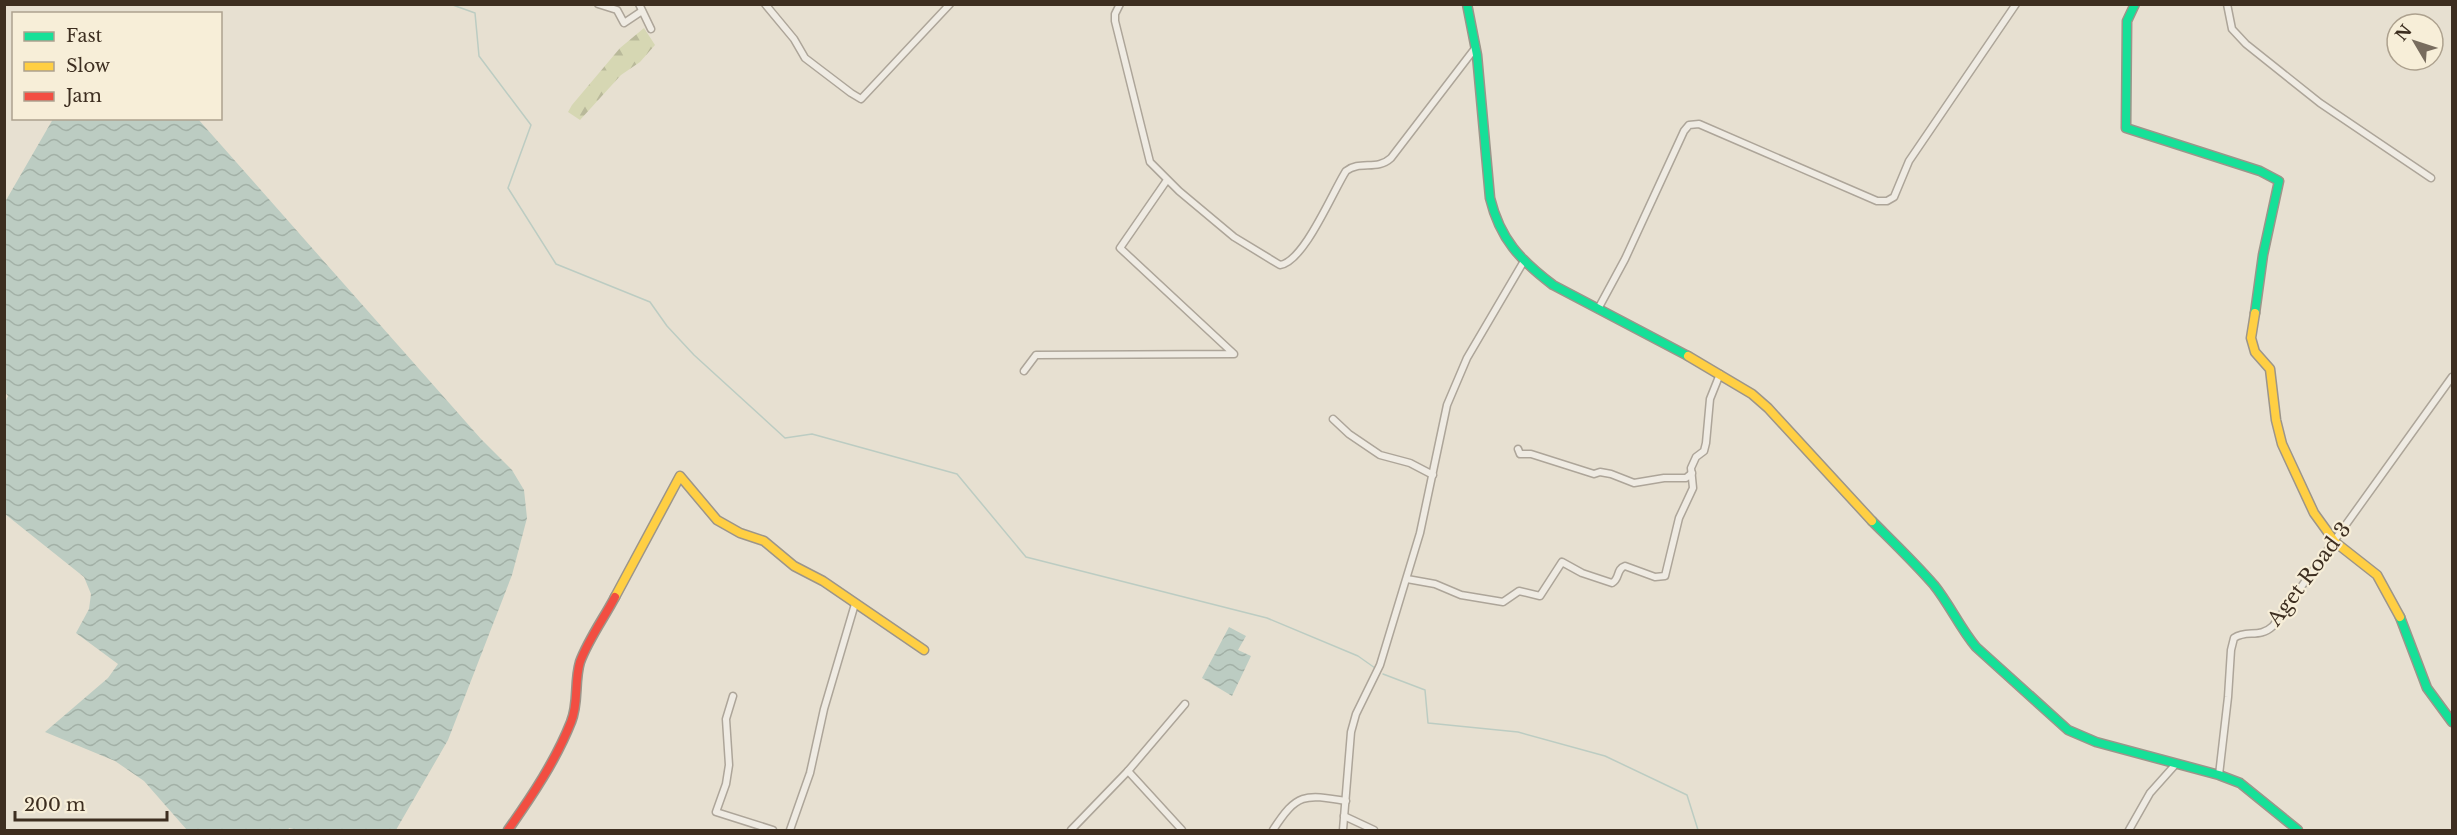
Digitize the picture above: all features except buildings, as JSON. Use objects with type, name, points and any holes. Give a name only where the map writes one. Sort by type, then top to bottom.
[{"type":"street","points":[[598,4],[617,10],[624,23],[641,8],[651,29]]},
{"type":"street","points":[[765,4],[794,39],[805,58],[861,99],[950,4]]},
{"type":"street","points":[[1120,4],[1115,12],[1115,21],[1148,155],[1154,168],[1234,237],[1274,263],[1284,265],[1312,232],[1346,171],[1352,166],[1382,165],[1391,158],[1476,47]]},
{"type":"street","points":[[1467,4],[1476,47],[1492,210],[1508,244],[1524,261],[1553,285],[1720,374],[1752,394],[1768,408],[1831,478],[1933,584],[1953,610],[1968,638],[2056,721],[2081,737],[2219,776],[2246,788],[2298,831]]},
{"type":"street","points":[[1598,309],[1624,260],[1684,131],[1689,125],[1699,124],[1877,201],[1887,201],[1894,197],[1909,161],[2016,4]]},
{"type":"street","points":[[2134,4],[2127,29],[2126,128],[2260,171],[2279,181],[2280,189],[2256,293],[2252,345],[2270,369],[2276,420],[2285,451],[2314,513],[2335,542],[2377,575],[2401,619],[2427,688],[2452,722]]},
{"type":"street","points":[[2227,4],[2232,29],[2246,44],[2320,103],[2431,178]]},
{"type":"street","points":[[1024,371],[1036,355],[1234,354],[1120,248],[1167,180]]},
{"type":"street","points":[[1343,831],[1351,732],[1356,714],[1380,665],[1407,579],[1420,533],[1447,405],[1467,358],[1524,261]]},
{"type":"street","points":[[1407,579],[1435,584],[1461,595],[1503,602],[1519,591],[1540,596],[1562,562],[1582,573],[1612,583],[1625,566],[1655,576],[1665,576],[1679,519],[1693,488],[1691,468],[1696,457],[1704,451],[1710,399],[1720,374]]},
{"type":"street","name":"Aget Road 3","points":[[2219,776],[2234,638],[2239,635],[2262,633],[2273,626],[2452,377]]},
{"type":"street","points":[[1333,419],[1380,455],[1410,463],[1432,475]]},
{"type":"street","points":[[1518,449],[1521,453],[1531,454],[1562,466],[1594,474],[1600,472],[1611,474],[1634,483],[1664,478],[1686,478],[1692,473]]},
{"type":"street","points":[[508,831],[537,788],[568,729],[575,709],[576,679],[581,660],[680,476],[717,520],[740,533],[764,542],[794,566],[823,581],[924,650]]},
{"type":"street","points":[[789,831],[810,773],[824,710],[855,604]]},
{"type":"street","points":[[733,696],[726,719],[729,765],[726,784],[716,812],[773,831]]},
{"type":"street","points":[[1071,831],[1128,771],[1185,704]]},
{"type":"street","points":[[2129,831],[2150,793],[2175,765]]},
{"type":"street","points":[[1128,771],[1182,831]]},
{"type":"street","points":[[1273,831],[1288,810],[1303,798],[1312,796],[1346,801]]},
{"type":"street","points":[[1344,816],[1374,831]]},
{"type":"green space","points":[[644,28],[655,45],[640,62],[621,75],[580,120],[568,112],[620,48]]},
{"type":"water","points":[[52,120],[199,120],[481,439],[512,470],[524,490],[527,518],[512,575],[448,740],[396,830],[298,830],[289,828],[288,830],[187,830],[144,781],[115,761],[45,732],[108,678],[118,664],[76,633],[89,609],[91,594],[84,577],[5,514],[4,405],[8,396],[4,391],[5,202]]},
{"type":"water","points":[[1229,627],[1246,636],[1238,650],[1251,656],[1232,696],[1202,678]]},
{"type":"waterway","points":[[450,4],[475,13],[479,56],[531,125],[508,188],[556,264],[650,302],[667,326],[694,355],[785,438],[812,434],[957,474],[1026,557],[1267,618],[1358,656],[1375,668]]},
{"type":"waterway","points":[[1383,674],[1425,690],[1428,723],[1518,732],[1605,756],[1687,795],[1698,830]]},
{"type":"traffic: fast","points":[[1467,4],[1477,55],[1490,198],[1499,225],[1506,237],[1521,257],[1553,285],[1688,356]]},
{"type":"traffic: fast","points":[[2135,4],[2127,21],[2126,128],[2260,171],[2279,181],[2263,255],[2255,313]]},
{"type":"traffic: fast","points":[[1872,521],[1934,585],[1976,647],[2068,730],[2096,742],[2219,775],[2240,783],[2298,830]]},
{"type":"traffic: fast","points":[[2400,617],[2427,688],[2452,722]]},
{"type":"traffic: slow","points":[[2255,313],[2251,338],[2255,352],[2270,369],[2276,420],[2282,444],[2314,513],[2335,542],[2377,575],[2400,617]]},
{"type":"traffic: slow","points":[[1688,356],[1752,394],[1768,408],[1872,521]]},
{"type":"traffic: slow","points":[[615,597],[680,476],[717,520],[740,533],[764,541],[794,566],[823,581],[924,650]]},
{"type":"traffic: jam","points":[[508,830],[543,778],[565,736],[575,707],[580,662],[615,597]]}]
